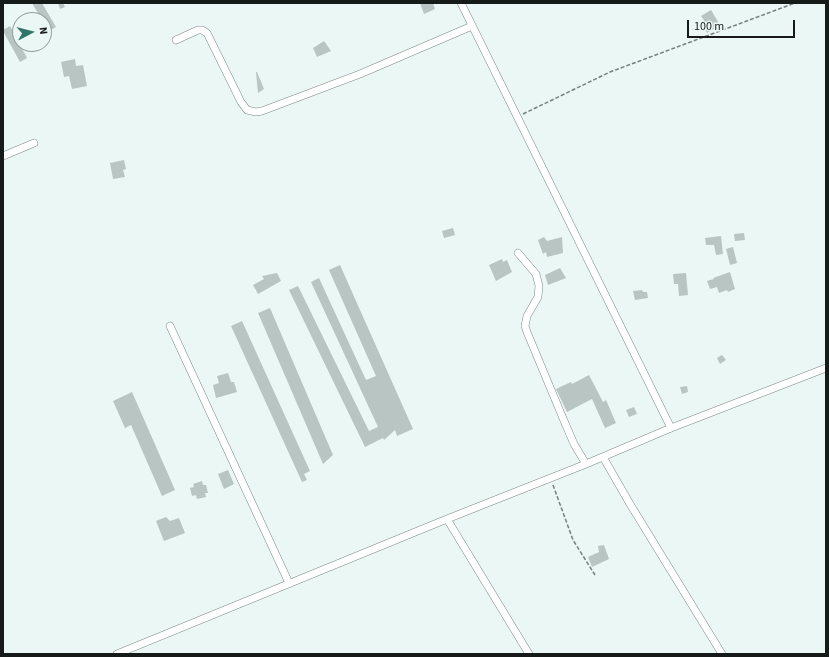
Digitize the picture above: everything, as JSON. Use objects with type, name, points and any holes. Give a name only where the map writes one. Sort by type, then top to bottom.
[{"type":"street","points":[[461,3],[671,428]]},
{"type":"street","points":[[176,40],[198,30],[202,30],[207,33],[241,102],[247,110],[256,112],[360,74],[472,26]]},
{"type":"street","points":[[3,156],[34,143]]},
{"type":"street","points":[[518,253],[536,274],[539,286],[538,297],[527,316],[525,326],[562,416],[586,464]]},
{"type":"street","points":[[170,326],[289,583]]},
{"type":"street","points":[[117,654],[289,583],[586,464],[671,428],[826,368]]},
{"type":"street","points":[[603,457],[722,654]]},
{"type":"street","points":[[447,519],[529,654]]},
{"type":"path","points":[[517,117],[610,72],[795,3]]},
{"type":"path","points":[[550,478],[573,540],[595,575]]},
{"type":"building","points":[[32,3],[42,3],[47,12],[37,12]]},
{"type":"building","points":[[58,3],[63,3],[65,7],[60,9]]},
{"type":"building","points":[[420,3],[433,3],[435,9],[424,14]]},
{"type":"building","points":[[711,10],[720,25],[707,33],[702,23],[704,20],[701,16]]},
{"type":"building","points":[[52,20],[56,27],[52,29]]},
{"type":"building","points":[[10,26],[12,30],[12,47],[3,31]]},
{"type":"building","points":[[324,41],[331,51],[317,57],[313,48]]},
{"type":"building","points":[[15,52],[24,52],[27,58],[20,62]]},
{"type":"building","points":[[75,59],[76,66],[83,65],[87,86],[72,89],[69,76],[64,77],[61,62]]},
{"type":"building","points":[[256,72],[264,89],[258,93]]},
{"type":"building","points":[[124,160],[126,169],[123,170],[125,177],[113,179],[110,163]]},
{"type":"building","points":[[453,228],[455,235],[444,238],[442,231]]},
{"type":"building","points":[[744,233],[745,240],[735,241],[734,234]]},
{"type":"building","points":[[721,236],[723,254],[716,255],[714,245],[706,245],[705,238]]},
{"type":"building","points":[[544,237],[547,241],[562,237],[563,253],[547,257],[546,252],[543,254],[538,240]]},
{"type":"building","points":[[733,247],[737,263],[730,265],[726,249]]},
{"type":"building","points":[[502,259],[503,262],[507,260],[512,272],[496,281],[489,265]]},
{"type":"building","points":[[340,265],[413,429],[397,436],[395,430],[384,440],[383,438],[365,447],[289,290],[298,286],[369,431],[378,427],[311,282],[319,278],[366,380],[376,376],[329,270]]},
{"type":"building","points":[[560,268],[566,278],[548,285],[545,275]]},
{"type":"building","points":[[730,272],[735,289],[728,292],[727,290],[719,293],[717,287],[710,289],[707,281]]},
{"type":"building","points":[[277,273],[281,281],[258,294],[253,285],[264,279],[262,276]]},
{"type":"building","points":[[686,273],[688,295],[679,296],[678,284],[674,284],[673,274]]},
{"type":"building","points":[[642,290],[643,292],[647,292],[648,298],[635,300],[633,291]]},
{"type":"building","points":[[270,308],[333,455],[323,464],[258,313]]},
{"type":"building","points":[[242,321],[310,471],[304,474],[307,480],[302,482],[231,326]]},
{"type":"building","points":[[722,355],[726,360],[720,364],[717,358]]},
{"type":"building","points":[[228,373],[231,382],[234,382],[237,392],[216,398],[213,385],[219,383],[217,376]]},
{"type":"building","points":[[589,375],[603,402],[606,400],[616,423],[605,428],[592,399],[567,412],[556,389],[571,382],[572,384]]},
{"type":"building","points":[[687,386],[688,392],[682,394],[680,387]]},
{"type":"building","points":[[132,392],[175,490],[162,496],[131,425],[125,428],[113,401]]},
{"type":"building","points":[[634,407],[637,414],[629,417],[626,410]]},
{"type":"building","points":[[228,470],[234,484],[224,489],[218,474]]},
{"type":"building","points":[[202,481],[203,485],[206,485],[208,493],[205,493],[206,497],[197,499],[196,495],[192,496],[190,488],[194,487],[193,484]]},
{"type":"building","points":[[166,517],[170,521],[179,518],[185,533],[164,541],[156,521]]},
{"type":"building","points":[[604,545],[609,559],[592,567],[588,557],[599,552],[598,546]]}]
